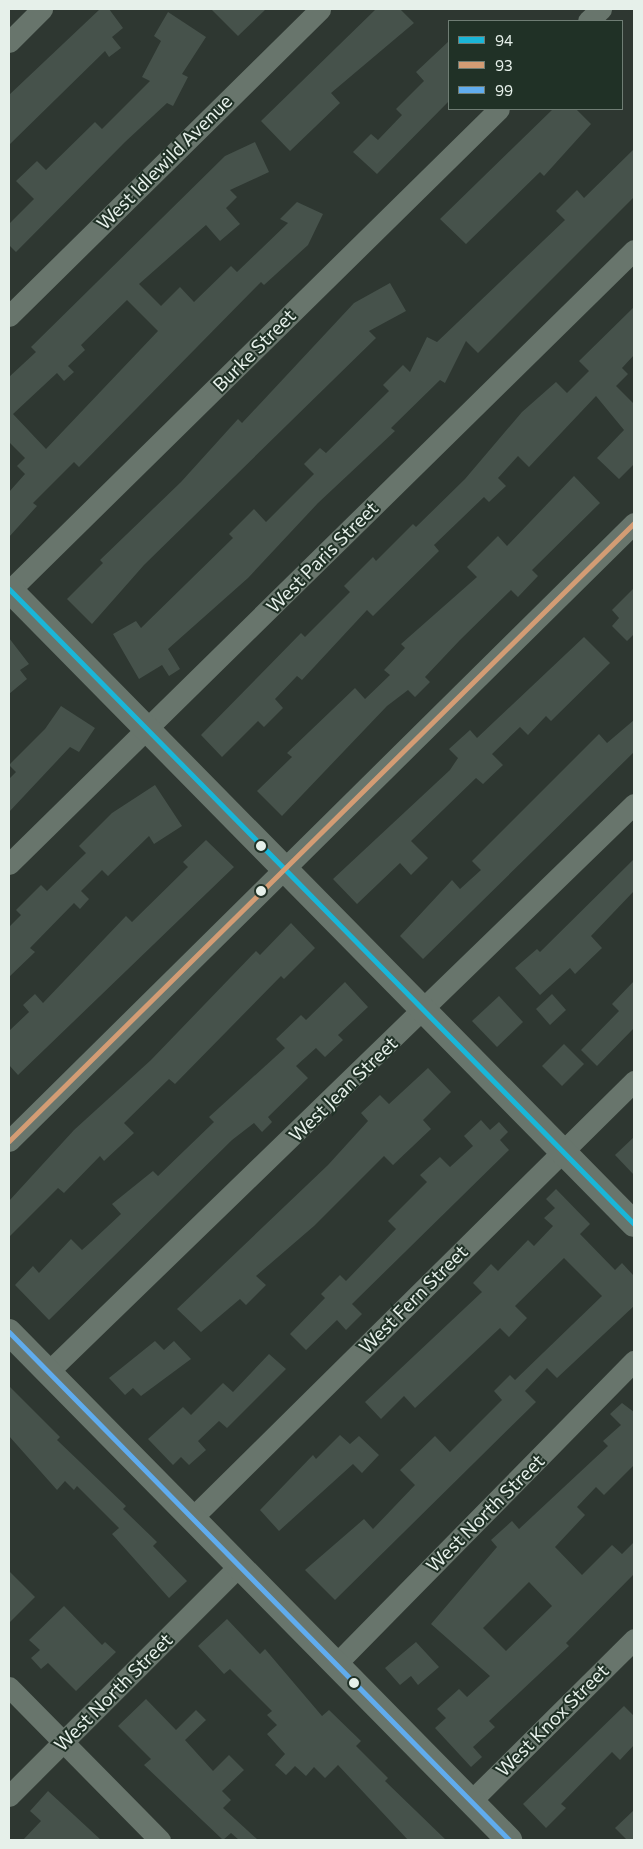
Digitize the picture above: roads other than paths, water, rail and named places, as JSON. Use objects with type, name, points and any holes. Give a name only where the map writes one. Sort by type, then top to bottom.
[{"type":"street","points":[[9,42],[42,9]]},
{"type":"street","name":"West Idlewild Avenue","points":[[9,316],[320,9]]},
{"type":"street","points":[[589,20],[601,9]]},
{"type":"street","name":"Burke Street","points":[[9,590],[498,110]]},
{"type":"street","name":"West Paris Street","points":[[9,864],[634,250]]},
{"type":"street","points":[[9,1141],[634,524]]},
{"type":"street","points":[[9,590],[634,1224]]},
{"type":"street","name":"West Jean Street","points":[[48,1372],[424,1012],[634,804]]},
{"type":"street","name":"West Fern Street","points":[[192,1518],[634,1081]]},
{"type":"street","points":[[9,1332],[509,1840]]},
{"type":"street","name":"West North Street","points":[[336,1664],[634,1362]]},
{"type":"street","name":"West North Street","points":[[9,1796],[239,1566]]},
{"type":"street","name":"West Knox Street","points":[[471,1801],[634,1639]]},
{"type":"street","points":[[9,1687],[160,1840]]}]
